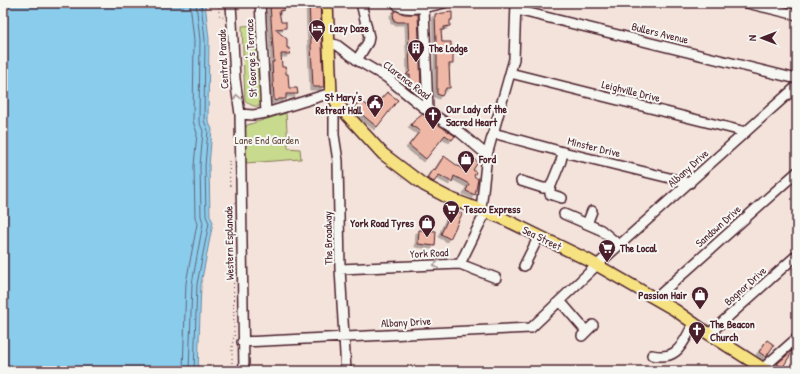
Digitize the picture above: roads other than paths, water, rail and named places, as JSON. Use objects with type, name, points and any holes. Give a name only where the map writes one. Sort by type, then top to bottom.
[{"type":"main road","points":[[326,3],[331,93]]},
{"type":"main road","name":"Sea Street","points":[[331,93],[338,105],[383,154],[424,185],[449,198],[483,210],[540,236],[597,265],[656,298],[765,370]]},
{"type":"street","name":"Central Parade","points":[[231,3],[235,79],[240,114]]},
{"type":"street","name":"St George's Terrace","points":[[260,3],[266,112]]},
{"type":"street","points":[[357,60],[368,42],[369,37],[361,3]]},
{"type":"street","points":[[396,3],[399,7],[404,9],[424,8],[444,3]]},
{"type":"street","points":[[747,3],[797,15]]},
{"type":"street","name":"York Road","points":[[340,269],[460,264],[473,238],[483,210],[487,155],[514,59],[516,6]]},
{"type":"street","name":"Bullers Avenue","points":[[516,6],[797,79]]},
{"type":"street","points":[[424,8],[428,111]]},
{"type":"street","name":"Clarence Road","points":[[328,43],[337,45],[357,60],[386,78],[428,111],[457,130],[487,155]]},
{"type":"street","name":"Leighville Drive","points":[[510,73],[746,132]]},
{"type":"street","name":"Albany Drive","points":[[242,342],[531,328],[597,265],[797,86]]},
{"type":"street","points":[[240,114],[253,115],[266,112],[331,93]]},
{"type":"street","name":"The Broadway","points":[[338,105],[334,113],[334,135],[338,161],[340,269],[346,371]]},
{"type":"street","name":"Western Esplanade","points":[[240,114],[242,342],[244,371]]},
{"type":"street","name":"Minster Drive","points":[[493,133],[690,183]]},
{"type":"street","points":[[562,198],[550,194],[550,188],[563,152]]},
{"type":"street","name":"Sandown Drive","points":[[656,298],[797,172]]},
{"type":"street","points":[[521,181],[543,188],[550,188]]},
{"type":"street","points":[[587,224],[592,211]]},
{"type":"street","points":[[564,214],[601,230],[620,246]]},
{"type":"street","points":[[524,266],[540,236]]},
{"type":"street","name":"Bognor Drive","points":[[709,334],[797,255]]},
{"type":"street","points":[[460,264],[496,278]]},
{"type":"street","points":[[560,301],[587,330]]},
{"type":"street","points":[[652,356],[665,356],[678,351],[694,323]]},
{"type":"street","points":[[765,370],[795,341]]},
{"type":"water","points":[[3,3],[205,3],[209,39],[208,121],[212,129],[209,166],[210,216],[213,222],[201,284],[198,371],[3,371]]},
{"type":"place","name":"Lazy Daze","points":[[317,43]]},
{"type":"place","name":"The Lodge","points":[[416,63]]},
{"type":"place","name":"St Mary's Retreat Hall","points":[[375,118]]},
{"type":"place","name":"Our Lady of the Sacred Heart","points":[[433,130]]},
{"type":"place","name":"Ford","points":[[466,174]]},
{"type":"place","name":"Tesco Express","points":[[451,224]]},
{"type":"place","name":"York Road Tyres","points":[[427,238]]},
{"type":"place","name":"The Local","points":[[607,263]]},
{"type":"place","name":"Passion Hair","points":[[700,310]]},
{"type":"place","name":"The Beacon Church","points":[[697,345]]},
{"type":"park label","name":"Lane End Garden","points":[[267,140]]}]
